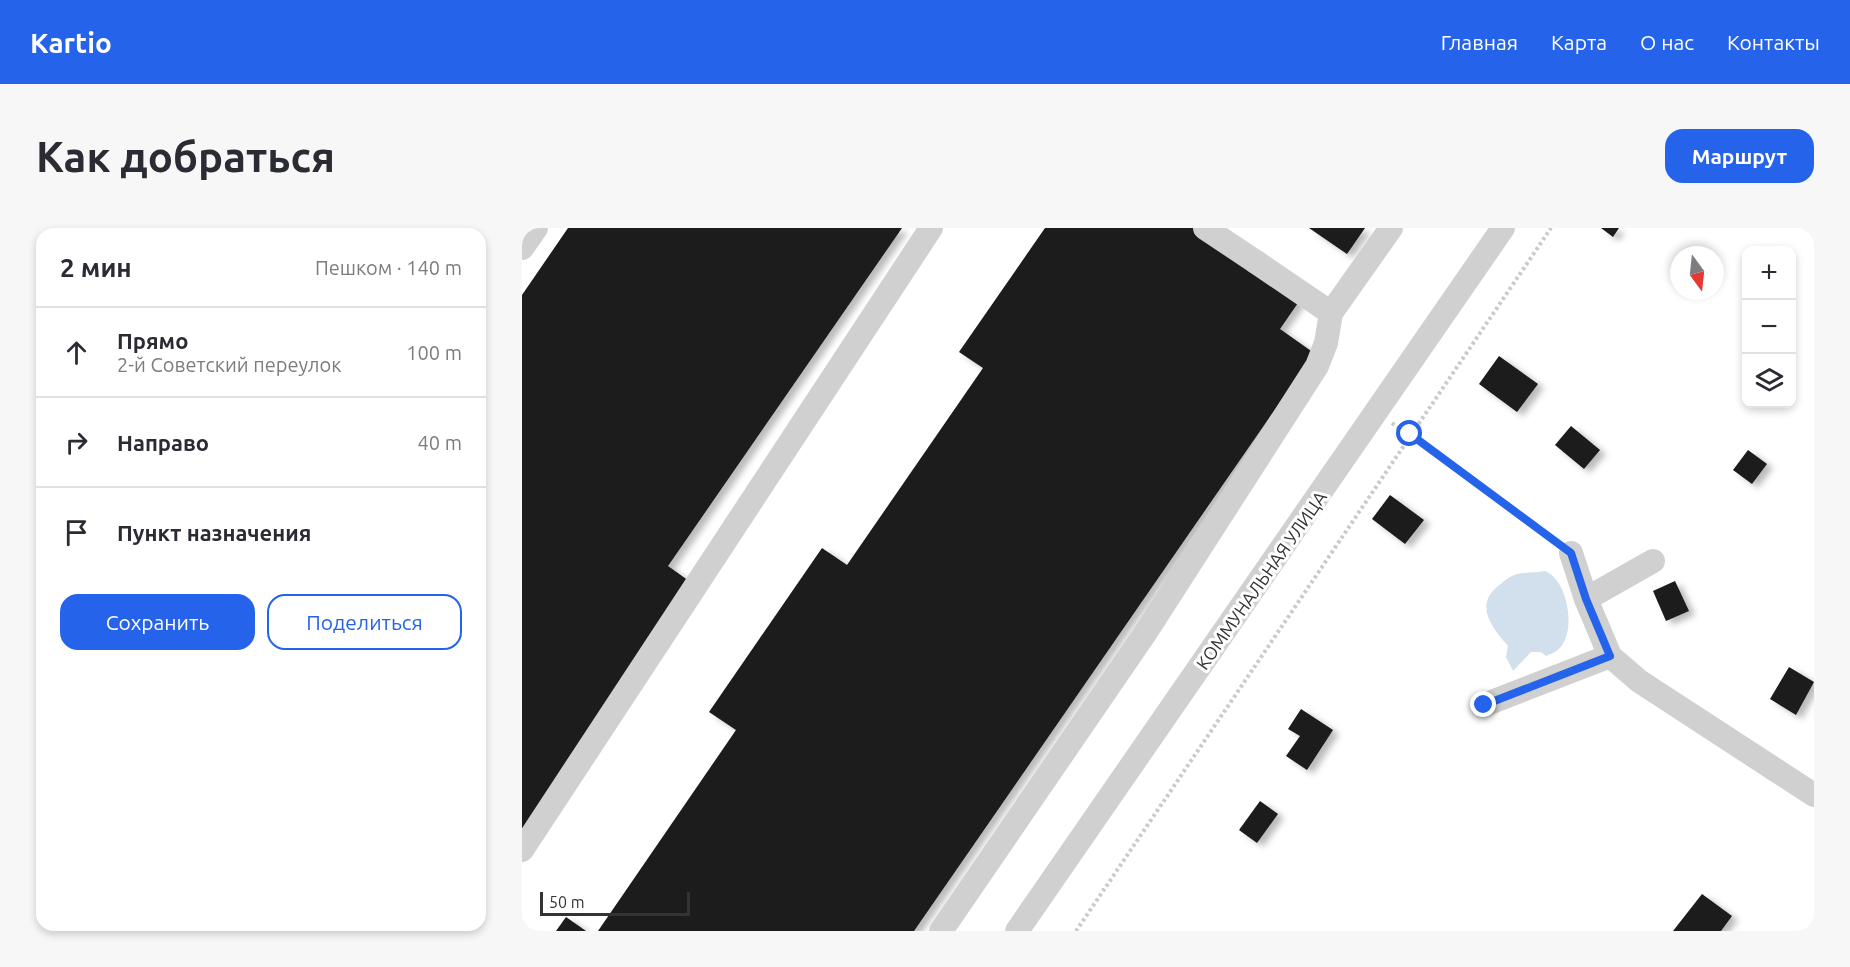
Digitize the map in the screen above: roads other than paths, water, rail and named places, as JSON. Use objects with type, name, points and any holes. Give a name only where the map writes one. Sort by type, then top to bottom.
[{"type":"street","points":[[522,248],[536,228]]},
{"type":"street","points":[[522,850],[931,228]]},
{"type":"street","points":[[1206,228],[1331,313]]},
{"type":"street","points":[[941,931],[1146,632],[1317,366],[1326,343],[1331,313],[1391,228]]},
{"type":"street","name":"КОММУНАЛЬНАЯ УЛИЦА","points":[[1017,931],[1503,228]]},
{"type":"street","points":[[1571,553],[1586,599],[1610,656],[1639,681],[1814,795]]},
{"type":"street","points":[[1586,599],[1653,561]]},
{"type":"street","points":[[1484,705],[1610,656]]},
{"type":"water","points":[[1545,571],[1553,576],[1564,595],[1569,619],[1565,641],[1558,650],[1546,656],[1541,652],[1531,652],[1513,671],[1506,657],[1508,646],[1488,617],[1487,602],[1490,594],[1511,576]]},
{"type":"railway","points":[[1216,243],[1227,228]]}]
